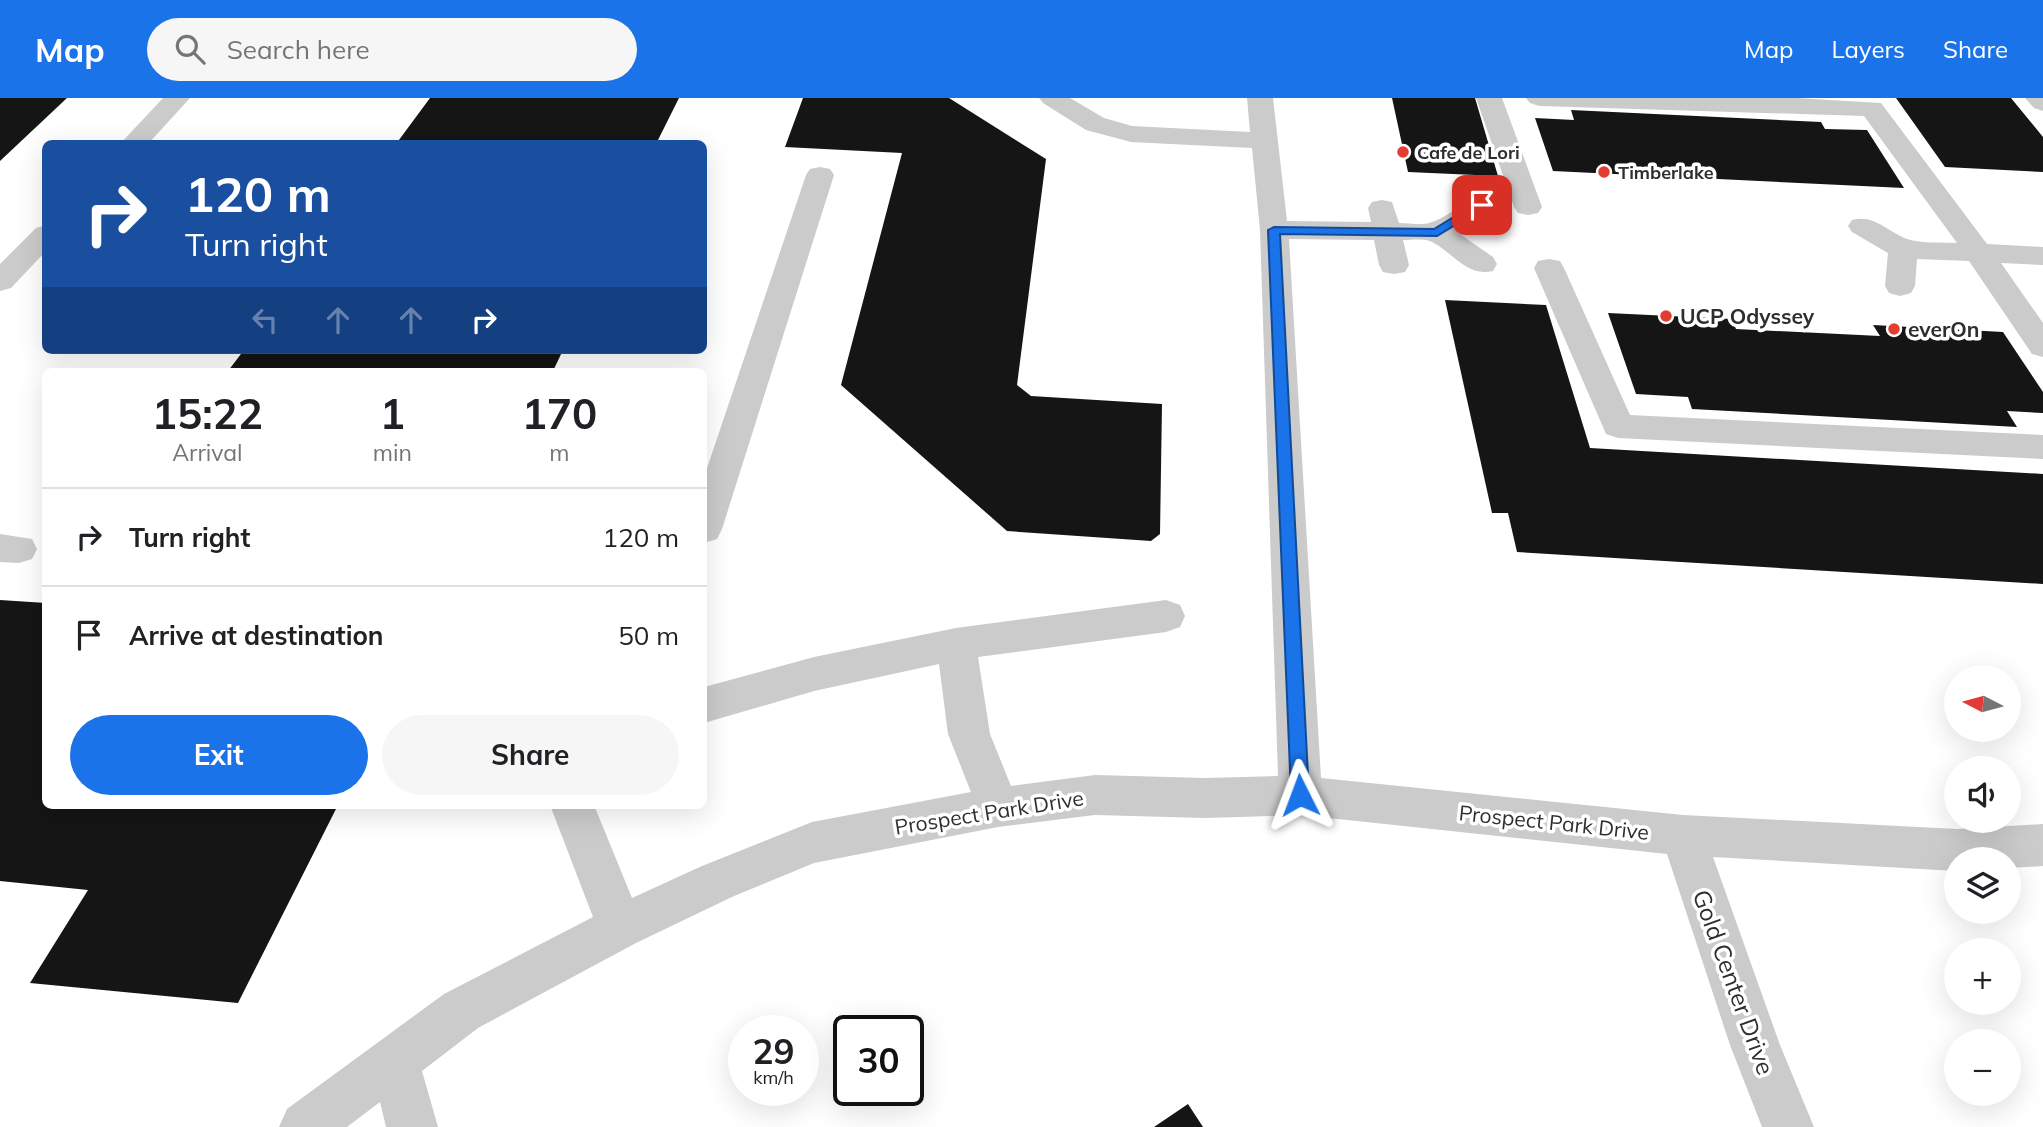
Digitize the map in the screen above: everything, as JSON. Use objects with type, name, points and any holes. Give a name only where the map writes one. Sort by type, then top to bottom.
[{"type":"street","points":[[137,140],[177,98]]},
{"type":"street","points":[[1052,98],[1095,124],[1131,134],[1264,141]]},
{"type":"street","points":[[1260,98],[1274,230],[1300,795]]},
{"type":"street","points":[[1489,98],[1528,207]]},
{"type":"street","points":[[1539,98],[1872,108],[1944,202],[1978,253],[2033,318],[2043,346]]},
{"type":"street","points":[[2038,98],[2043,103]]},
{"type":"street","points":[[707,520],[820,175]]},
{"type":"street","points":[[1944,202],[1976,204]]},
{"type":"street","points":[[1437,232],[1482,205]]},
{"type":"street","points":[[1274,230],[1385,220],[1437,232],[1482,264]]},
{"type":"street","points":[[1385,220],[1394,265]]},
{"type":"street","points":[[1862,226],[1903,249],[2043,257]]},
{"type":"street","points":[[3,276],[42,238]]},
{"type":"street","points":[[1900,286],[1903,249]]},
{"type":"street","points":[[1549,268],[1618,426],[2043,447]]},
{"type":"street","points":[[707,704],[814,674],[956,644],[1166,616]]},
{"type":"street","points":[[956,644],[969,734],[999,807]]},
{"type":"street","name":"Prospect Park Drive","points":[[305,1127],[461,1011],[620,927],[718,881],[812,843],[999,807],[1095,795],[1206,798],[1300,795],[1684,835],[1957,850],[2043,845]]},
{"type":"street","points":[[574,809],[620,927]]},
{"type":"street","name":"Gold Center Drive","points":[[1684,835],[1755,1045],[1788,1127]]},
{"type":"street","points":[[394,1061],[412,1127]]},
{"type":"building","points":[[0,98],[67,98],[0,161]]},
{"type":"building","points":[[430,98],[679,98],[658,140],[399,140]]},
{"type":"building","points":[[803,98],[949,98],[1046,159],[1017,385],[1031,396],[1162,404],[1160,534],[1151,541],[1007,531],[841,385],[902,153],[785,147]]},
{"type":"building","points":[[1392,98],[1475,98],[1498,176],[1408,172]]},
{"type":"building","points":[[1896,98],[2011,98],[2043,137],[2043,172],[1945,167]]},
{"type":"building","points":[[1571,110],[1821,122],[1825,129],[1867,130],[1904,188],[1553,171],[1535,118],[1574,120]]},
{"type":"building","points":[[1445,300],[1546,305],[1590,448],[2043,474],[2043,584],[1517,552],[1508,513],[1492,513]]},
{"type":"building","points":[[1608,313],[1732,319],[1736,329],[1880,336],[1873,325],[2003,332],[2043,392],[2043,413],[2007,411],[2017,427],[1692,409],[1688,397],[1636,394]]},
{"type":"building","points":[[241,354],[561,354],[554,368],[230,368]]},
{"type":"building","points":[[0,600],[42,603],[42,809],[336,809],[238,1003],[30,983],[88,890],[0,881]]},
{"type":"building","points":[[1188,1104],[1203,1127],[1154,1127]]},
{"type":"place","name":"Cafe de Lori","points":[[1403,152]]},
{"type":"place","name":"Timberlake","points":[[1604,172]]},
{"type":"place","name":"UCP Odyssey","points":[[1666,316]]},
{"type":"place","name":"everOn","points":[[1894,329]]},
{"type":"route","points":[[1300,795],[1274,230],[1437,232],[1482,205]]}]
